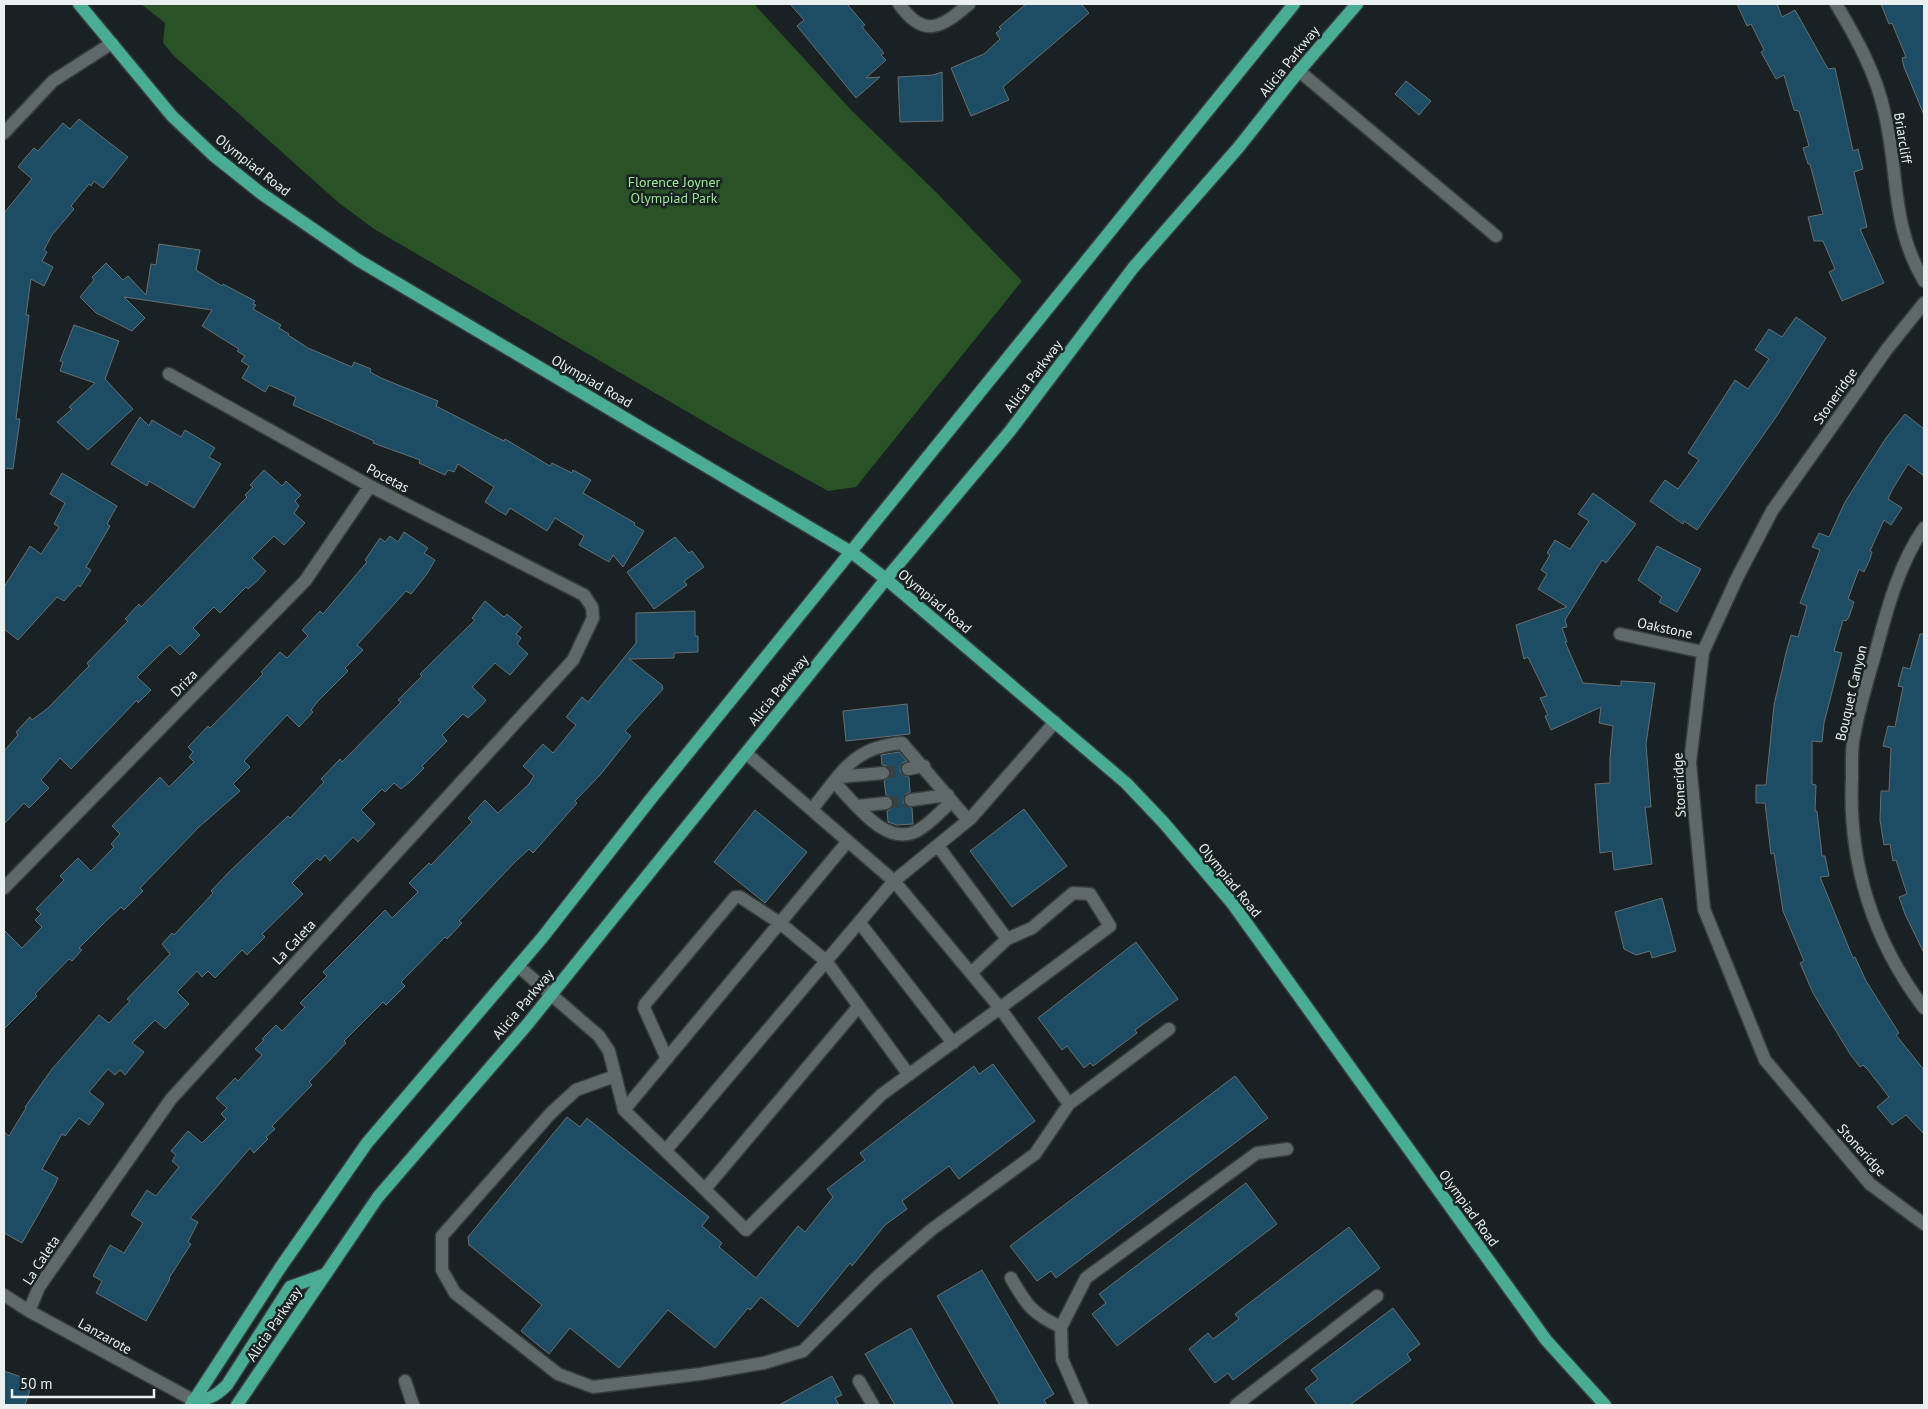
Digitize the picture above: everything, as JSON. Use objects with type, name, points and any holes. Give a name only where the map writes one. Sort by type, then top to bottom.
[{"type":"main road","name":"Olympiad Road","points":[[79,4],[172,116],[213,155],[262,194],[358,260],[851,552],[886,579],[1055,722],[1132,790],[1164,823],[1232,903],[1546,1340],[1605,1405]]},
{"type":"main road","name":"Alicia Parkway","points":[[194,1404],[280,1268],[367,1144],[518,966],[1294,4]]},
{"type":"main road","name":"Alicia Parkway","points":[[237,1405],[378,1197],[551,995],[886,579],[1010,431],[1133,268],[1238,148],[1299,71],[1357,4]]},
{"type":"main road","points":[[194,1404],[217,1395],[227,1385],[290,1287],[326,1274]]},
{"type":"street","points":[[899,4],[911,20],[926,27],[938,26],[969,4]]},
{"type":"street","name":"Briarcliff","points":[[1836,4],[1855,34],[1874,76],[1885,115],[1898,214],[1911,260],[1924,281]]},
{"type":"street","points":[[4,133],[52,81],[112,43]]},
{"type":"street","points":[[1299,71],[1496,236]]},
{"type":"street","name":"Stoneridge","points":[[1924,303],[1887,349],[1772,511],[1737,578],[1703,652],[1690,763],[1704,909],[1764,1060],[1870,1184],[1924,1224]]},
{"type":"street","name":"Pocetas","points":[[169,374],[370,486],[584,595],[592,606]]},
{"type":"street","name":"Driza","points":[[4,888],[305,580],[370,486]]},
{"type":"street","name":"Bouquet Canyon","points":[[1924,528],[1890,598],[1870,673],[1853,738],[1850,807],[1859,871],[1878,932],[1912,992],[1924,1008]]},
{"type":"street","name":"La Caleta","points":[[29,1311],[39,1287],[171,1099],[573,660],[593,618],[592,606]]},
{"type":"street","name":"Oakstone","points":[[1620,634],[1703,652]]},
{"type":"street","points":[[666,1150],[894,881],[968,820],[1055,722]]},
{"type":"street","points":[[812,809],[862,752],[883,744],[902,743],[924,766],[968,820]]},
{"type":"street","points":[[747,754],[894,881],[1000,1008],[1069,1104]]},
{"type":"street","points":[[908,769],[924,766]]},
{"type":"street","points":[[837,780],[883,772]]},
{"type":"street","points":[[837,780],[858,806],[884,830],[901,836],[918,830],[950,798]]},
{"type":"street","points":[[911,800],[950,798]]},
{"type":"street","points":[[858,806],[886,803]]},
{"type":"street","points":[[624,1110],[848,841]]},
{"type":"street","points":[[938,846],[1008,940]]},
{"type":"street","points":[[518,966],[599,1036],[609,1051],[624,1110],[746,1230],[881,1095],[1110,926],[1090,894],[1073,893],[1032,928],[1008,940],[970,973]]},
{"type":"street","points":[[667,1059],[644,1008],[645,1004],[735,897],[740,897],[780,923],[826,961],[909,1075]]},
{"type":"street","points":[[859,922],[953,1043]]},
{"type":"street","points":[[705,1189],[859,1006]]},
{"type":"street","points":[[616,1076],[576,1090],[551,1113],[442,1236],[442,1270],[455,1293],[558,1374],[593,1387],[764,1363],[803,1351],[877,1277],[931,1230],[1036,1154],[1069,1104],[1170,1029]]},
{"type":"street","points":[[1082,1405],[1062,1359],[1061,1327],[1086,1278],[1257,1152],[1287,1149]]},
{"type":"street","points":[[1011,1278],[1028,1306],[1045,1320],[1061,1327]]},
{"type":"street","name":"Lanzarote","points":[[4,1295],[194,1404]]},
{"type":"street","points":[[1236,1405],[1377,1296]]},
{"type":"street","points":[[405,1380],[413,1405]]},
{"type":"street","points":[[859,1381],[873,1405]]},
{"type":"green space","name":"Florence Joyner Olympiad Park","points":[[141,4],[754,4],[852,111],[935,191],[1022,281],[856,487],[828,491],[734,439],[374,229],[339,203],[174,56],[163,43],[165,23]]},
{"type":"building","points":[[790,4],[847,4],[865,25],[862,27],[884,53],[881,55],[886,60],[866,78],[880,77],[856,98],[797,26],[804,20]]},
{"type":"building","points":[[1026,4],[1081,4],[1089,13],[1003,87],[1009,100],[971,116],[951,68],[984,54],[1000,39],[996,33],[1001,29],[999,27]]},
{"type":"building","points":[[1737,4],[1777,4],[1782,17],[1795,10],[1828,69],[1835,68],[1853,151],[1858,149],[1863,169],[1854,172],[1867,227],[1860,229],[1884,283],[1842,301],[1829,272],[1835,269],[1823,241],[1814,241],[1808,217],[1823,214],[1810,164],[1808,164],[1803,148],[1809,146],[1799,111],[1794,110],[1784,75],[1776,79],[1761,52],[1764,50],[1751,24],[1747,26]]},
{"type":"building","points":[[1881,4],[1924,4],[1924,115],[1904,67],[1902,58],[1906,57],[1892,23],[1889,24]]},
{"type":"building","points":[[942,72],[943,121],[900,122],[898,77],[933,75]]},
{"type":"building","points":[[1406,81],[1431,101],[1419,115],[1395,94]]},
{"type":"building","points":[[79,119],[128,157],[103,188],[94,181],[91,186],[89,184],[71,206],[74,209],[52,235],[44,250],[47,252],[42,261],[53,267],[44,286],[31,279],[26,315],[29,315],[16,419],[20,419],[13,469],[4,468],[4,213],[32,179],[18,167],[34,148],[38,151],[63,123],[70,129]]},
{"type":"building","points":[[159,244],[200,250],[196,270],[222,286],[223,284],[255,301],[253,304],[256,305],[253,309],[281,325],[279,328],[308,348],[352,367],[354,362],[371,369],[370,372],[381,378],[438,401],[436,406],[504,441],[505,439],[550,466],[552,463],[572,473],[573,470],[591,480],[583,493],[635,523],[634,525],[644,531],[623,567],[613,555],[609,562],[579,545],[584,536],[555,518],[547,531],[510,508],[506,515],[499,511],[485,502],[494,487],[458,464],[454,472],[448,470],[445,475],[419,463],[420,460],[373,443],[374,441],[293,405],[296,397],[269,385],[265,392],[242,378],[249,366],[241,361],[245,356],[237,351],[239,349],[202,326],[212,310],[124,297],[145,318],[132,331],[96,313],[80,297],[94,280],[92,277],[106,263],[123,280],[128,276],[146,295],[151,264],[156,265]]},
{"type":"building","points":[[1796,317],[1826,338],[1778,414],[1697,530],[1684,521],[1683,524],[1650,501],[1665,480],[1678,489],[1699,460],[1688,453],[1735,380],[1748,389],[1769,359],[1755,350],[1769,329],[1782,337]]},
{"type":"building","points":[[74,325],[119,341],[105,379],[133,409],[88,450],[57,422],[72,409],[69,407],[95,383],[60,371],[63,362],[60,361]]},
{"type":"building","points":[[1905,414],[1924,429],[1924,476],[1908,464],[1888,499],[1902,508],[1891,525],[1884,520],[1870,551],[1872,552],[1870,559],[1864,572],[1859,569],[1848,599],[1854,602],[1849,617],[1846,621],[1843,620],[1834,651],[1842,653],[1824,723],[1822,742],[1812,741],[1812,784],[1816,785],[1815,811],[1817,811],[1822,856],[1825,856],[1829,876],[1820,877],[1853,958],[1855,957],[1866,981],[1899,1033],[1896,1035],[1924,1070],[1924,1134],[1906,1115],[1892,1125],[1877,1107],[1889,1097],[1868,1070],[1863,1065],[1860,1067],[1850,1054],[1813,993],[1800,963],[1804,961],[1783,911],[1774,853],[1771,854],[1765,803],[1756,803],[1756,785],[1766,785],[1774,705],[1786,653],[1791,635],[1798,637],[1807,606],[1800,603],[1820,550],[1812,547],[1819,533],[1829,537],[1845,502],[1886,438]]},
{"type":"building","points":[[140,417],[149,426],[152,420],[181,437],[185,430],[215,448],[209,457],[221,464],[194,508],[149,481],[147,486],[111,464]]},
{"type":"building","points":[[264,470],[282,486],[286,481],[301,495],[295,501],[299,506],[294,513],[305,523],[284,545],[274,536],[252,558],[266,571],[257,581],[248,589],[246,587],[220,613],[214,607],[193,628],[200,635],[180,655],[170,645],[164,650],[137,677],[151,690],[138,703],[137,700],[71,769],[60,758],[41,780],[49,788],[29,808],[24,803],[4,824],[4,751],[18,735],[16,732],[30,717],[32,720],[48,708],[89,666],[87,663],[128,621],[125,619],[139,604],[141,607],[247,497],[245,495],[253,487],[250,485]]},
{"type":"building","points":[[62,473],[117,506],[107,524],[110,526],[86,567],[91,570],[80,587],[78,585],[64,601],[57,597],[18,640],[4,629],[4,587],[30,546],[41,554],[59,527],[54,524],[65,503],[50,494]]},
{"type":"building","points":[[1593,493],[1636,524],[1606,563],[1602,560],[1565,620],[1567,627],[1562,628],[1567,642],[1565,642],[1583,683],[1621,686],[1621,681],[1655,683],[1646,744],[1651,807],[1645,807],[1652,864],[1614,870],[1612,851],[1600,853],[1595,784],[1610,783],[1613,726],[1599,723],[1601,707],[1551,730],[1545,716],[1548,715],[1540,698],[1547,696],[1528,657],[1524,659],[1516,625],[1567,607],[1538,589],[1547,574],[1541,570],[1550,555],[1547,553],[1555,540],[1570,549],[1589,521],[1578,514]]},
{"type":"building","points":[[404,532],[428,548],[424,553],[435,560],[427,574],[411,594],[406,591],[357,645],[363,650],[345,668],[348,671],[318,701],[311,710],[313,712],[299,727],[287,715],[244,761],[250,767],[233,784],[240,791],[199,827],[140,888],[143,891],[124,910],[121,907],[79,948],[82,950],[72,961],[69,959],[35,994],[37,996],[4,1029],[4,930],[22,948],[42,927],[35,920],[41,914],[36,909],[64,880],[60,876],[78,858],[91,871],[114,847],[111,844],[120,834],[112,826],[160,777],[169,787],[194,762],[189,757],[193,752],[188,747],[208,726],[210,728],[263,674],[261,672],[280,652],[287,658],[308,636],[302,630],[320,611],[323,614],[367,562],[365,560],[380,538],[385,542],[390,536],[398,542]]},
{"type":"building","points":[[675,537],[689,553],[692,551],[704,567],[684,581],[687,585],[654,609],[627,572]]},
{"type":"building","points":[[1657,546],[1701,569],[1677,612],[1659,602],[1662,597],[1638,580]]},
{"type":"building","points":[[485,601],[504,617],[507,614],[522,627],[516,634],[521,638],[517,644],[528,654],[510,675],[495,663],[472,687],[486,700],[482,705],[468,718],[463,714],[442,735],[447,741],[422,766],[424,768],[410,782],[401,789],[394,783],[385,792],[382,789],[361,810],[375,824],[358,842],[353,837],[330,861],[325,855],[320,861],[317,858],[292,883],[303,894],[262,934],[265,937],[247,955],[242,950],[215,978],[208,971],[202,977],[197,971],[177,992],[189,1004],[165,1029],[155,1020],[132,1043],[144,1052],[125,1075],[120,1070],[115,1075],[108,1069],[89,1092],[104,1104],[89,1125],[79,1118],[65,1136],[62,1134],[42,1169],[58,1178],[22,1243],[4,1233],[4,1132],[9,1136],[25,1107],[52,1069],[99,1015],[109,1023],[130,1001],[127,999],[170,954],[162,944],[172,933],[174,935],[213,893],[211,891],[230,871],[288,816],[290,818],[324,782],[321,779],[340,759],[342,762],[401,702],[398,700],[422,676],[420,674],[475,620],[472,618]]},
{"type":"building","points":[[695,611],[695,636],[698,636],[698,652],[674,653],[674,658],[629,659],[662,685],[663,689],[625,731],[631,736],[601,774],[575,801],[577,803],[533,853],[529,849],[514,863],[459,921],[462,923],[447,939],[445,937],[401,982],[405,986],[386,1005],[383,1002],[344,1041],[346,1043],[309,1082],[312,1085],[272,1126],[275,1129],[266,1137],[268,1139],[254,1153],[250,1148],[190,1218],[198,1222],[188,1242],[191,1244],[169,1278],[146,1321],[96,1293],[102,1281],[93,1276],[110,1245],[124,1253],[143,1223],[131,1215],[147,1190],[156,1196],[179,1167],[172,1161],[176,1155],[171,1151],[188,1131],[202,1143],[226,1119],[221,1114],[227,1108],[216,1098],[235,1078],[238,1081],[262,1055],[255,1049],[264,1040],[262,1039],[276,1025],[282,1031],[305,1007],[300,1003],[327,976],[323,972],[385,910],[392,918],[418,892],[409,883],[429,863],[431,865],[472,822],[468,818],[485,800],[498,813],[529,784],[534,776],[523,766],[543,744],[553,753],[576,725],[566,717],[582,697],[588,702],[636,643],[636,613]]},
{"type":"building","points":[[1920,634],[1924,634],[1924,953],[1899,897],[1907,894],[1896,860],[1893,861],[1890,844],[1884,845],[1880,820],[1881,791],[1889,791],[1891,748],[1883,746],[1888,726],[1895,727],[1903,687],[1898,686],[1903,667],[1910,669]]},
{"type":"building","points":[[907,704],[910,734],[846,741],[843,711]]},
{"type":"building","points":[[899,752],[907,761],[902,763],[900,770],[902,775],[909,777],[910,792],[906,794],[903,801],[905,805],[912,808],[913,824],[897,825],[888,822],[887,811],[891,809],[894,803],[892,798],[886,795],[884,781],[890,777],[891,772],[887,766],[882,765],[881,755]]},
{"type":"building","points":[[1024,809],[1067,866],[1012,907],[970,851]]},
{"type":"building","points":[[755,810],[807,852],[765,903],[714,862]]},
{"type":"building","points":[[1662,898],[1676,951],[1652,958],[1650,951],[1636,955],[1624,949],[1615,912]]},
{"type":"building","points":[[1136,942],[1178,999],[1135,1030],[1137,1033],[1093,1066],[1090,1063],[1084,1068],[1067,1046],[1062,1050],[1038,1018]]},
{"type":"building","points":[[993,1064],[1035,1121],[959,1179],[949,1166],[902,1201],[907,1209],[885,1225],[852,1266],[850,1263],[798,1327],[761,1297],[750,1310],[748,1308],[715,1348],[668,1310],[619,1368],[570,1328],[549,1354],[521,1331],[542,1305],[469,1245],[468,1237],[567,1117],[580,1127],[587,1118],[709,1217],[702,1226],[722,1243],[719,1247],[756,1278],[798,1226],[805,1232],[833,1197],[827,1189],[865,1160],[860,1153],[974,1066],[979,1074]]},
{"type":"building","points":[[1235,1076],[1268,1118],[1056,1278],[1051,1271],[1037,1281],[1010,1246]]},
{"type":"building","points":[[1246,1183],[1277,1224],[1117,1346],[1092,1314],[1106,1303],[1099,1294]]},
{"type":"building","points":[[1349,1227],[1380,1268],[1233,1380],[1228,1373],[1215,1383],[1189,1349],[1208,1333],[1213,1339],[1239,1319],[1235,1314]]},
{"type":"building","points":[[982,1270],[1054,1394],[1044,1400],[1047,1405],[1000,1405],[937,1296]]},
{"type":"building","points":[[1393,1308],[1420,1344],[1407,1354],[1411,1360],[1350,1405],[1317,1405],[1305,1389],[1318,1379],[1311,1370]]},
{"type":"building","points":[[911,1328],[954,1405],[895,1405],[865,1354]]},
{"type":"building","points":[[4,1371],[33,1381],[25,1405],[4,1405]]},
{"type":"building","points":[[832,1376],[842,1395],[835,1398],[839,1405],[779,1405]]},
{"type":"tunnel","points":[[883,773],[908,769]]},
{"type":"tunnel","points":[[886,803],[911,800]]}]
